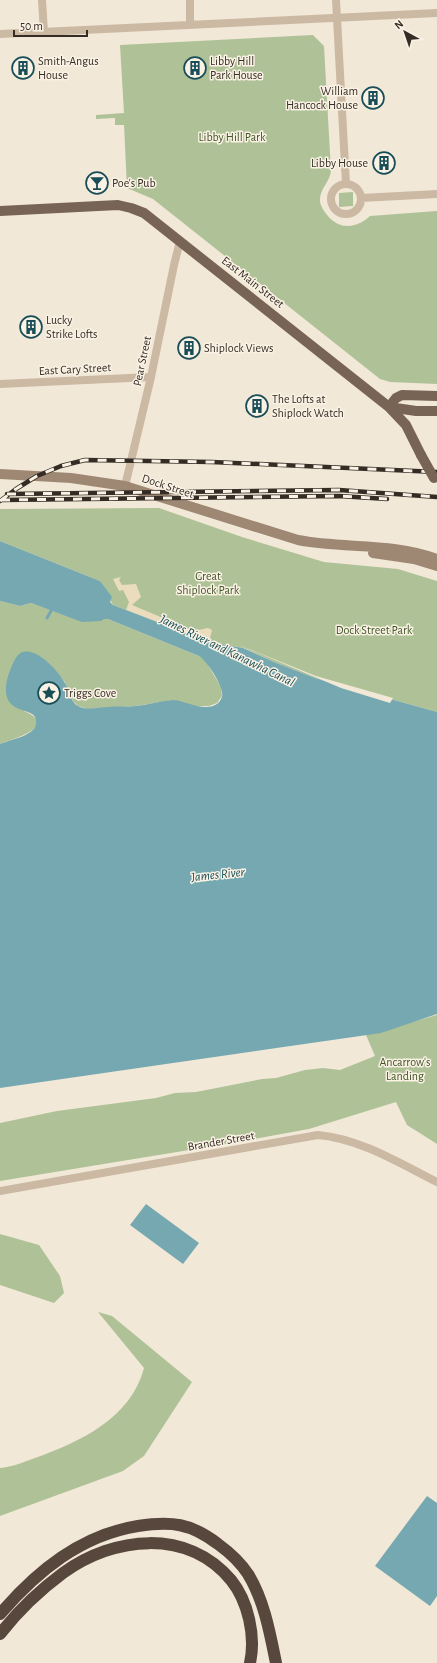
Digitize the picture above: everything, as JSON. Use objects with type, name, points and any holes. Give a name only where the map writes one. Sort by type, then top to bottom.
[{"type":"highway","points":[[0,1614],[25,1586],[54,1562],[91,1540],[123,1528],[150,1524],[181,1524],[201,1532],[212,1540],[231,1555],[247,1573],[265,1615],[276,1663]]},
{"type":"highway","points":[[2,1632],[45,1588],[81,1562],[118,1547],[150,1542],[164,1543],[176,1545],[198,1554],[219,1568],[235,1584],[246,1608],[249,1621],[252,1651],[250,1663]]},
{"type":"main road","name":"East Main Street","points":[[0,211],[125,206],[149,217],[389,407],[406,425],[436,480]]},
{"type":"main road","points":[[437,396],[402,395],[396,398],[389,407],[416,411],[437,411]]},
{"type":"main road","name":"Dock Street","points":[[0,474],[71,478],[125,486],[288,537],[353,550],[414,559],[437,566]]},
{"type":"main road","name":"Dock Street","points":[[324,544],[355,544],[401,550],[437,559]]},
{"type":"street","points":[[42,0],[44,32]]},
{"type":"street","points":[[190,0],[190,24]]},
{"type":"street","points":[[336,0],[346,184]]},
{"type":"street","points":[[0,34],[437,13]]},
{"type":"street","points":[[346,184],[350,184],[358,190],[361,198],[359,208],[351,214],[340,214],[336,211],[331,202],[333,192],[340,185],[346,184]]},
{"type":"street","points":[[361,198],[437,194]]},
{"type":"street","name":"Pear Street","points":[[125,486],[151,377],[180,241]]},
{"type":"street","name":"East Cary Street","points":[[0,384],[151,377]]},
{"type":"street","name":"Brander Street","points":[[0,1191],[318,1135],[336,1137],[377,1152],[437,1182]]},
{"type":"green space","name":"Libby Hill Park","points":[[313,35],[324,46],[331,171],[329,179],[321,193],[320,204],[327,215],[337,224],[348,226],[360,223],[370,216],[437,211],[437,384],[390,382],[380,379],[153,199],[127,188],[124,125],[115,125],[115,118],[96,119],[96,115],[124,113],[120,45]]},
{"type":"green space","points":[[353,192],[353,206],[339,207],[339,193]]},
{"type":"green space","points":[[159,508],[242,537],[324,562],[398,569],[437,581],[437,712],[315,678],[274,662],[244,648],[209,642],[113,605],[100,581],[0,541],[0,509]]},
{"type":"green space","points":[[0,601],[20,606],[31,603],[61,614],[108,619],[199,656],[205,660],[221,687],[222,696],[217,703],[209,706],[191,706],[173,700],[136,706],[88,709],[78,706],[73,701],[65,682],[41,657],[24,711],[34,717],[37,722],[36,727],[15,739],[0,744]]},
{"type":"green space","name":"Ancarrow's Landing","points":[[437,1015],[437,1144],[407,1125],[396,1102],[309,1129],[0,1181],[0,1123],[57,1111],[156,1098],[175,1093],[196,1092],[262,1079],[276,1078],[305,1070],[323,1068],[340,1070],[375,1056],[366,1035]]},
{"type":"green space","points":[[0,1234],[39,1245],[60,1276],[64,1293],[54,1303],[0,1285]]},
{"type":"green space","points":[[98,1312],[112,1316],[192,1382],[144,1456],[123,1471],[0,1516],[0,1468],[9,1467],[52,1452],[86,1436],[102,1426],[116,1414],[128,1401],[137,1386],[144,1368]]},
{"type":"shaded area","points":[[121,577],[119,580],[122,585],[136,584],[141,597],[132,605],[194,631],[208,628],[212,630],[209,642],[126,610],[129,602],[123,590],[119,591],[113,579]]},
{"type":"water","points":[[0,541],[100,581],[112,597],[110,602],[113,605],[209,642],[243,648],[315,678],[437,712],[437,1014],[381,1033],[0,1088],[0,744],[28,734],[35,727],[36,722],[33,715],[11,704],[6,694],[6,684],[9,673],[16,658],[23,652],[29,652],[41,657],[53,667],[62,678],[67,686],[73,702],[78,706],[85,708],[136,706],[172,700],[206,707],[218,703],[222,697],[222,693],[215,675],[199,656],[108,619],[82,622],[31,603],[20,606],[0,601]]},
{"type":"water","points":[[146,1204],[199,1243],[183,1264],[130,1225]]},
{"type":"water","points":[[427,1496],[437,1503],[437,1596],[430,1606],[375,1566]]},
{"type":"pier","points":[[239,645],[316,676],[393,698],[390,703],[341,688]]},
{"type":"waterway","points":[[47,618],[51,611]]},
{"type":"railway","points":[[0,501],[37,476],[61,466],[85,460],[212,462],[437,472]]},
{"type":"railway","points":[[7,494],[339,490],[437,497]]},
{"type":"railway","points":[[1,500],[339,496],[387,499]]},
{"type":"place","name":"Smith-Angus House","points":[[23,68]]},
{"type":"place","name":"Libby Hill Park House","points":[[195,68]]},
{"type":"place","name":"William Hancock House","points":[[373,98]]},
{"type":"place","name":"Libby House","points":[[384,163]]},
{"type":"place","name":"Poe's Pub","points":[[97,183]]},
{"type":"place","name":"Lucky Strike Lofts","points":[[31,327]]},
{"type":"place","name":"Shiplock Views","points":[[189,348]]},
{"type":"place","name":"The Lofts at Shiplock Watch","points":[[257,406]]},
{"type":"place","name":"Triggs Cove","points":[[49,693]]},
{"type":"park label","name":"Great Shiplock Park","points":[[208,583]]},
{"type":"park label","name":"Dock Street Park","points":[[374,630]]},
{"type":"water label","name":"James River and Kanawha Canal","points":[[227,651]]},
{"type":"water label","name":"James River","points":[[218,875]]}]
